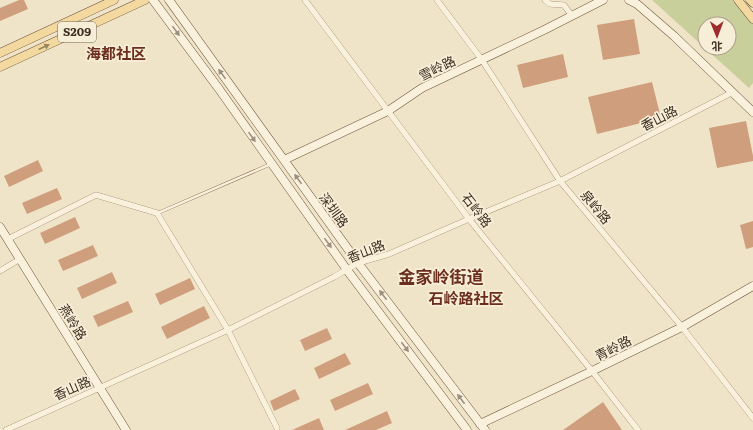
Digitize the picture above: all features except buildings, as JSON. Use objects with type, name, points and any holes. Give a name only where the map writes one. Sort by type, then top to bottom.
[{"type":"main road","name":"S209","points":[[0,53],[114,0]]},
{"type":"main road","name":"S209","points":[[0,67],[145,0]]},
{"type":"main road","points":[[750,0],[753,3]]},
{"type":"main road","points":[[738,1],[753,19]]},
{"type":"street","name":"深圳路","points":[[153,0],[347,270],[467,430]]},
{"type":"street","name":"深圳路","points":[[169,0],[358,263],[483,427]]},
{"type":"street","name":"石岭路","points":[[305,0],[469,219],[638,430]]},
{"type":"street","name":"泉岭路","points":[[437,0],[482,60],[560,182],[682,327],[753,418]]},
{"type":"street","points":[[545,0],[550,4],[564,5],[572,16]]},
{"type":"street","name":"雪岭路","points":[[284,160],[388,111],[422,88],[603,0]]},
{"type":"street","points":[[629,0],[637,4],[674,36],[753,112]]},
{"type":"street","name":"香山路","points":[[6,430],[228,330],[334,277],[358,263],[389,254],[469,219],[560,182],[733,92]]},
{"type":"street","points":[[8,239],[96,195],[157,213],[228,330],[277,428]]},
{"type":"street","name":"燕岭路","points":[[0,227],[126,430]]},
{"type":"street","points":[[0,271],[20,259]]},
{"type":"street","name":"青岭路","points":[[483,427],[682,327],[753,286]]},
{"type":"lane","points":[[157,213],[272,164]]},
{"type":"green space","points":[[652,0],[736,0],[753,21],[753,83],[749,88],[714,56],[737,56],[737,16],[697,16],[697,41]]},
{"type":"district","name":"海都社区","points":[[116,54]]},
{"type":"district","name":"金家岭街道","points":[[441,277]]},
{"type":"district","name":"石岭路社区","points":[[466,299]]}]
